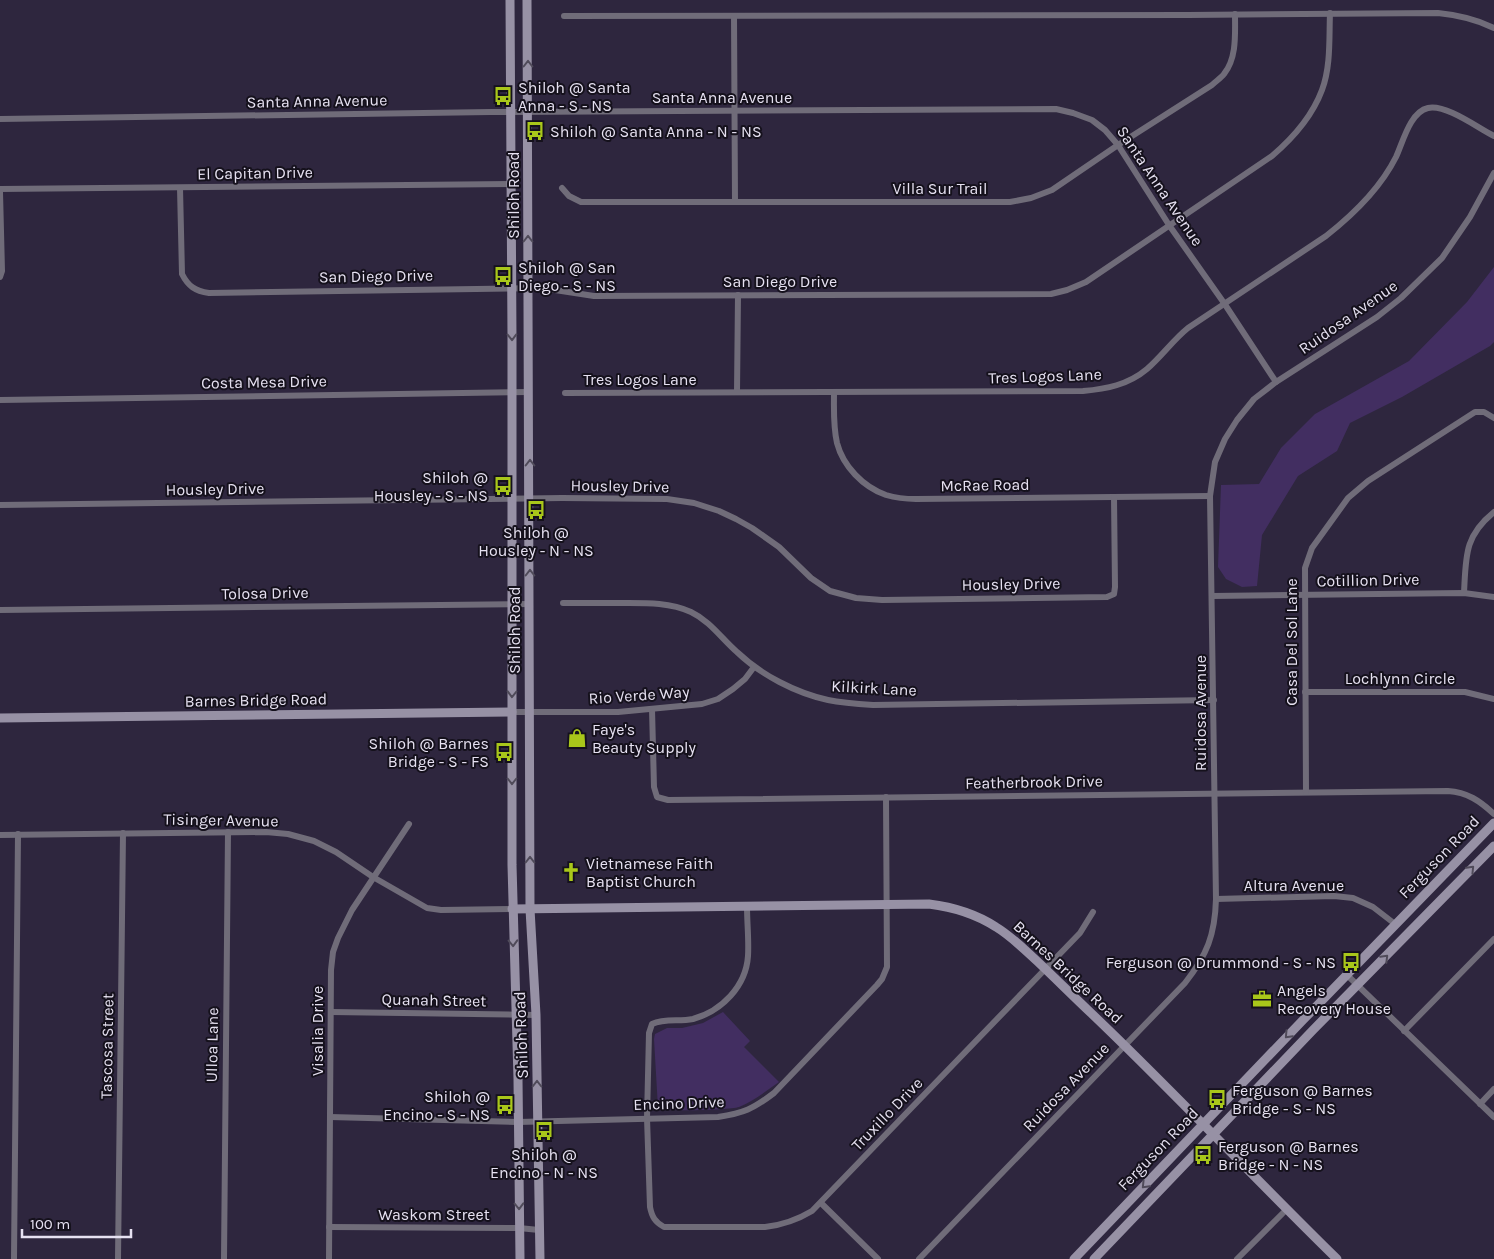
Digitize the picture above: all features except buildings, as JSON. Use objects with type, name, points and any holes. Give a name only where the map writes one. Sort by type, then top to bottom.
[{"type":"main road","name":"Shiloh Road","points":[[510,0],[512,909],[520,1259]]},
{"type":"main road","name":"Shiloh Road","points":[[527,0],[530,909],[536,1015],[540,1259]]},
{"type":"main road","name":"Barnes Bridge Road","points":[[0,718],[512,712]]},
{"type":"main road","name":"Ferguson Road","points":[[1074,1259],[1494,823]]},
{"type":"main road","name":"Ferguson Road","points":[[1094,1259],[1494,846]]},
{"type":"main road","name":"Barnes Bridge Road","points":[[512,909],[929,904],[946,906],[972,914],[997,927],[1018,943],[1125,1046],[1337,1259]]},
{"type":"street","points":[[564,16],[1438,12],[1470,18],[1494,28]]},
{"type":"street","name":"San Diego Drive","points":[[180,188],[182,274],[188,284],[198,291],[209,293],[528,288],[557,290],[594,296],[1051,294],[1086,282],[1272,156],[1289,142],[1313,109],[1322,90],[1327,68],[1330,13]]},
{"type":"street","name":"Villa Sur Trail","points":[[562,188],[570,196],[581,202],[1010,202],[1031,198],[1052,190],[1212,85],[1224,74],[1232,59],[1235,14]]},
{"type":"street","points":[[734,16],[735,202]]},
{"type":"street","name":"Tres Logos Lane","points":[[565,393],[1104,390],[1135,378],[1147,369],[1178,335],[1344,222],[1371,195],[1385,177],[1396,158],[1414,117],[1420,112],[1427,108],[1437,108],[1449,112],[1494,136]]},
{"type":"street","name":"Santa Anna Avenue","points":[[0,119],[511,112],[1056,109],[1092,120],[1105,130],[1118,145],[1276,382]]},
{"type":"street","name":"Ruidosa Avenue","points":[[920,1259],[1185,983],[1198,966],[1212,934],[1216,899],[1210,496],[1215,462],[1225,439],[1254,399],[1276,382],[1377,317],[1401,298],[1442,258],[1470,217],[1494,173]]},
{"type":"street","name":"El Capitan Drive","points":[[0,191],[511,184]]},
{"type":"street","points":[[0,191],[2,271],[0,277]]},
{"type":"street","points":[[737,392],[738,295]]},
{"type":"street","name":"Costa Mesa Drive","points":[[0,400],[529,392]]},
{"type":"street","name":"McRae Road","points":[[834,392],[834,424],[837,444],[843,458],[861,481],[872,489],[885,494],[916,499],[1210,496]]},
{"type":"street","name":"Casa Del Sol Lane","points":[[1306,792],[1305,568],[1312,548],[1348,498],[1368,481],[1475,412],[1484,412],[1494,418]]},
{"type":"street","name":"Housley Drive","points":[[0,505],[666,499],[694,503],[719,511],[752,528],[778,547],[811,578],[830,590],[841,595],[856,598],[882,600],[1107,597],[1114,594],[1114,497]]},
{"type":"street","points":[[1464,593],[1469,545],[1474,533],[1494,512]]},
{"type":"street","name":"Cotillion Drive","points":[[1212,596],[1464,593],[1494,597]]},
{"type":"street","name":"Kilkirk Lane","points":[[563,603],[648,603],[670,605],[691,612],[705,620],[754,667],[810,695],[851,704],[1214,700]]},
{"type":"street","name":"Tolosa Drive","points":[[0,610],[529,604]]},
{"type":"street","name":"Rio Verde Way","points":[[512,712],[618,712],[702,704],[718,699],[733,690],[754,667]]},
{"type":"street","name":"Lochlynn Circle","points":[[1305,692],[1465,692],[1494,699]]},
{"type":"street","name":"Featherbrook Drive","points":[[652,709],[654,787],[657,797],[668,800],[1458,791],[1475,799],[1494,814]]},
{"type":"street","name":"Encino Drive","points":[[330,1117],[518,1122],[718,1117],[740,1114],[759,1104],[774,1093],[882,979],[887,967],[886,797]]},
{"type":"street","name":"Visalia Drive","points":[[329,1259],[331,970],[333,952],[352,910],[409,824]]},
{"type":"street","name":"Tisinger Avenue","points":[[0,834],[228,832],[288,834],[314,841],[336,852],[373,877],[427,908],[441,910],[512,909]]},
{"type":"street","name":"Ulloa Lane","points":[[224,1259],[228,832]]},
{"type":"street","points":[[14,1259],[18,834]]},
{"type":"street","name":"Tascosa Street","points":[[118,1259],[124,834]]},
{"type":"street","name":"Altura Avenue","points":[[1216,899],[1334,896],[1352,898],[1373,907],[1395,924]]},
{"type":"street","points":[[647,1118],[648,1034],[652,1024],[661,1020],[679,1021],[694,1018],[707,1013],[733,994],[742,981],[748,958],[747,906]]},
{"type":"street","name":"Truxillo Drive","points":[[647,1118],[650,1207],[652,1218],[657,1223],[664,1227],[765,1227],[781,1225],[799,1219],[821,1203],[1080,933],[1093,912]]},
{"type":"street","points":[[1404,1031],[1494,939]]},
{"type":"street","points":[[1347,975],[1494,1118]]},
{"type":"street","name":"Quanah Street","points":[[331,1012],[536,1015]]},
{"type":"street","points":[[1480,1104],[1494,1089]]},
{"type":"street","points":[[821,1203],[878,1259]]},
{"type":"street","points":[[1237,1259],[1287,1209]]},
{"type":"street","name":"Waskom Street","points":[[330,1227],[519,1228],[539,1230]]},
{"type":"shaded area","points":[[1494,267],[1494,342],[1402,397],[1350,423],[1337,451],[1298,476],[1262,535],[1257,586],[1242,587],[1226,579],[1218,567],[1221,485],[1259,484],[1281,448],[1315,414],[1409,361],[1467,302]]},
{"type":"shaded area","points":[[723,1012],[750,1041],[744,1047],[779,1082],[755,1099],[739,1107],[698,1110],[658,1108],[655,1034],[667,1028],[682,1028],[703,1023]]},
{"type":"place","name":"Shiloh @ Santa Anna - S - NS","points":[[503,96]]},
{"type":"place","name":"Shiloh @ Santa Anna - N - NS","points":[[535,131]]},
{"type":"place","name":"Shiloh @ San Diego - S - NS","points":[[503,276]]},
{"type":"place","name":"Shiloh @ Housley - S - NS","points":[[503,486]]},
{"type":"place","name":"Shiloh @ Housley - N - NS","points":[[536,510]]},
{"type":"place","name":"Faye's Beauty Supply","points":[[577,738]]},
{"type":"place","name":"Shiloh @ Barnes Bridge - S - FS","points":[[504,752]]},
{"type":"place","name":"Vietnamese Faith Baptist Church","points":[[571,872]]},
{"type":"place","name":"Ferguson @ Drummond - S - NS","points":[[1351,962]]},
{"type":"place","name":"Angels Recovery House","points":[[1262,999]]},
{"type":"place","name":"Ferguson @ Barnes Bridge - S - NS","points":[[1217,1099]]},
{"type":"place","name":"Shiloh @ Encino - S - NS","points":[[505,1105]]},
{"type":"place","name":"Shiloh @ Encino - N - NS","points":[[544,1131]]},
{"type":"place","name":"Ferguson @ Barnes Bridge - N - NS","points":[[1203,1155]]}]
